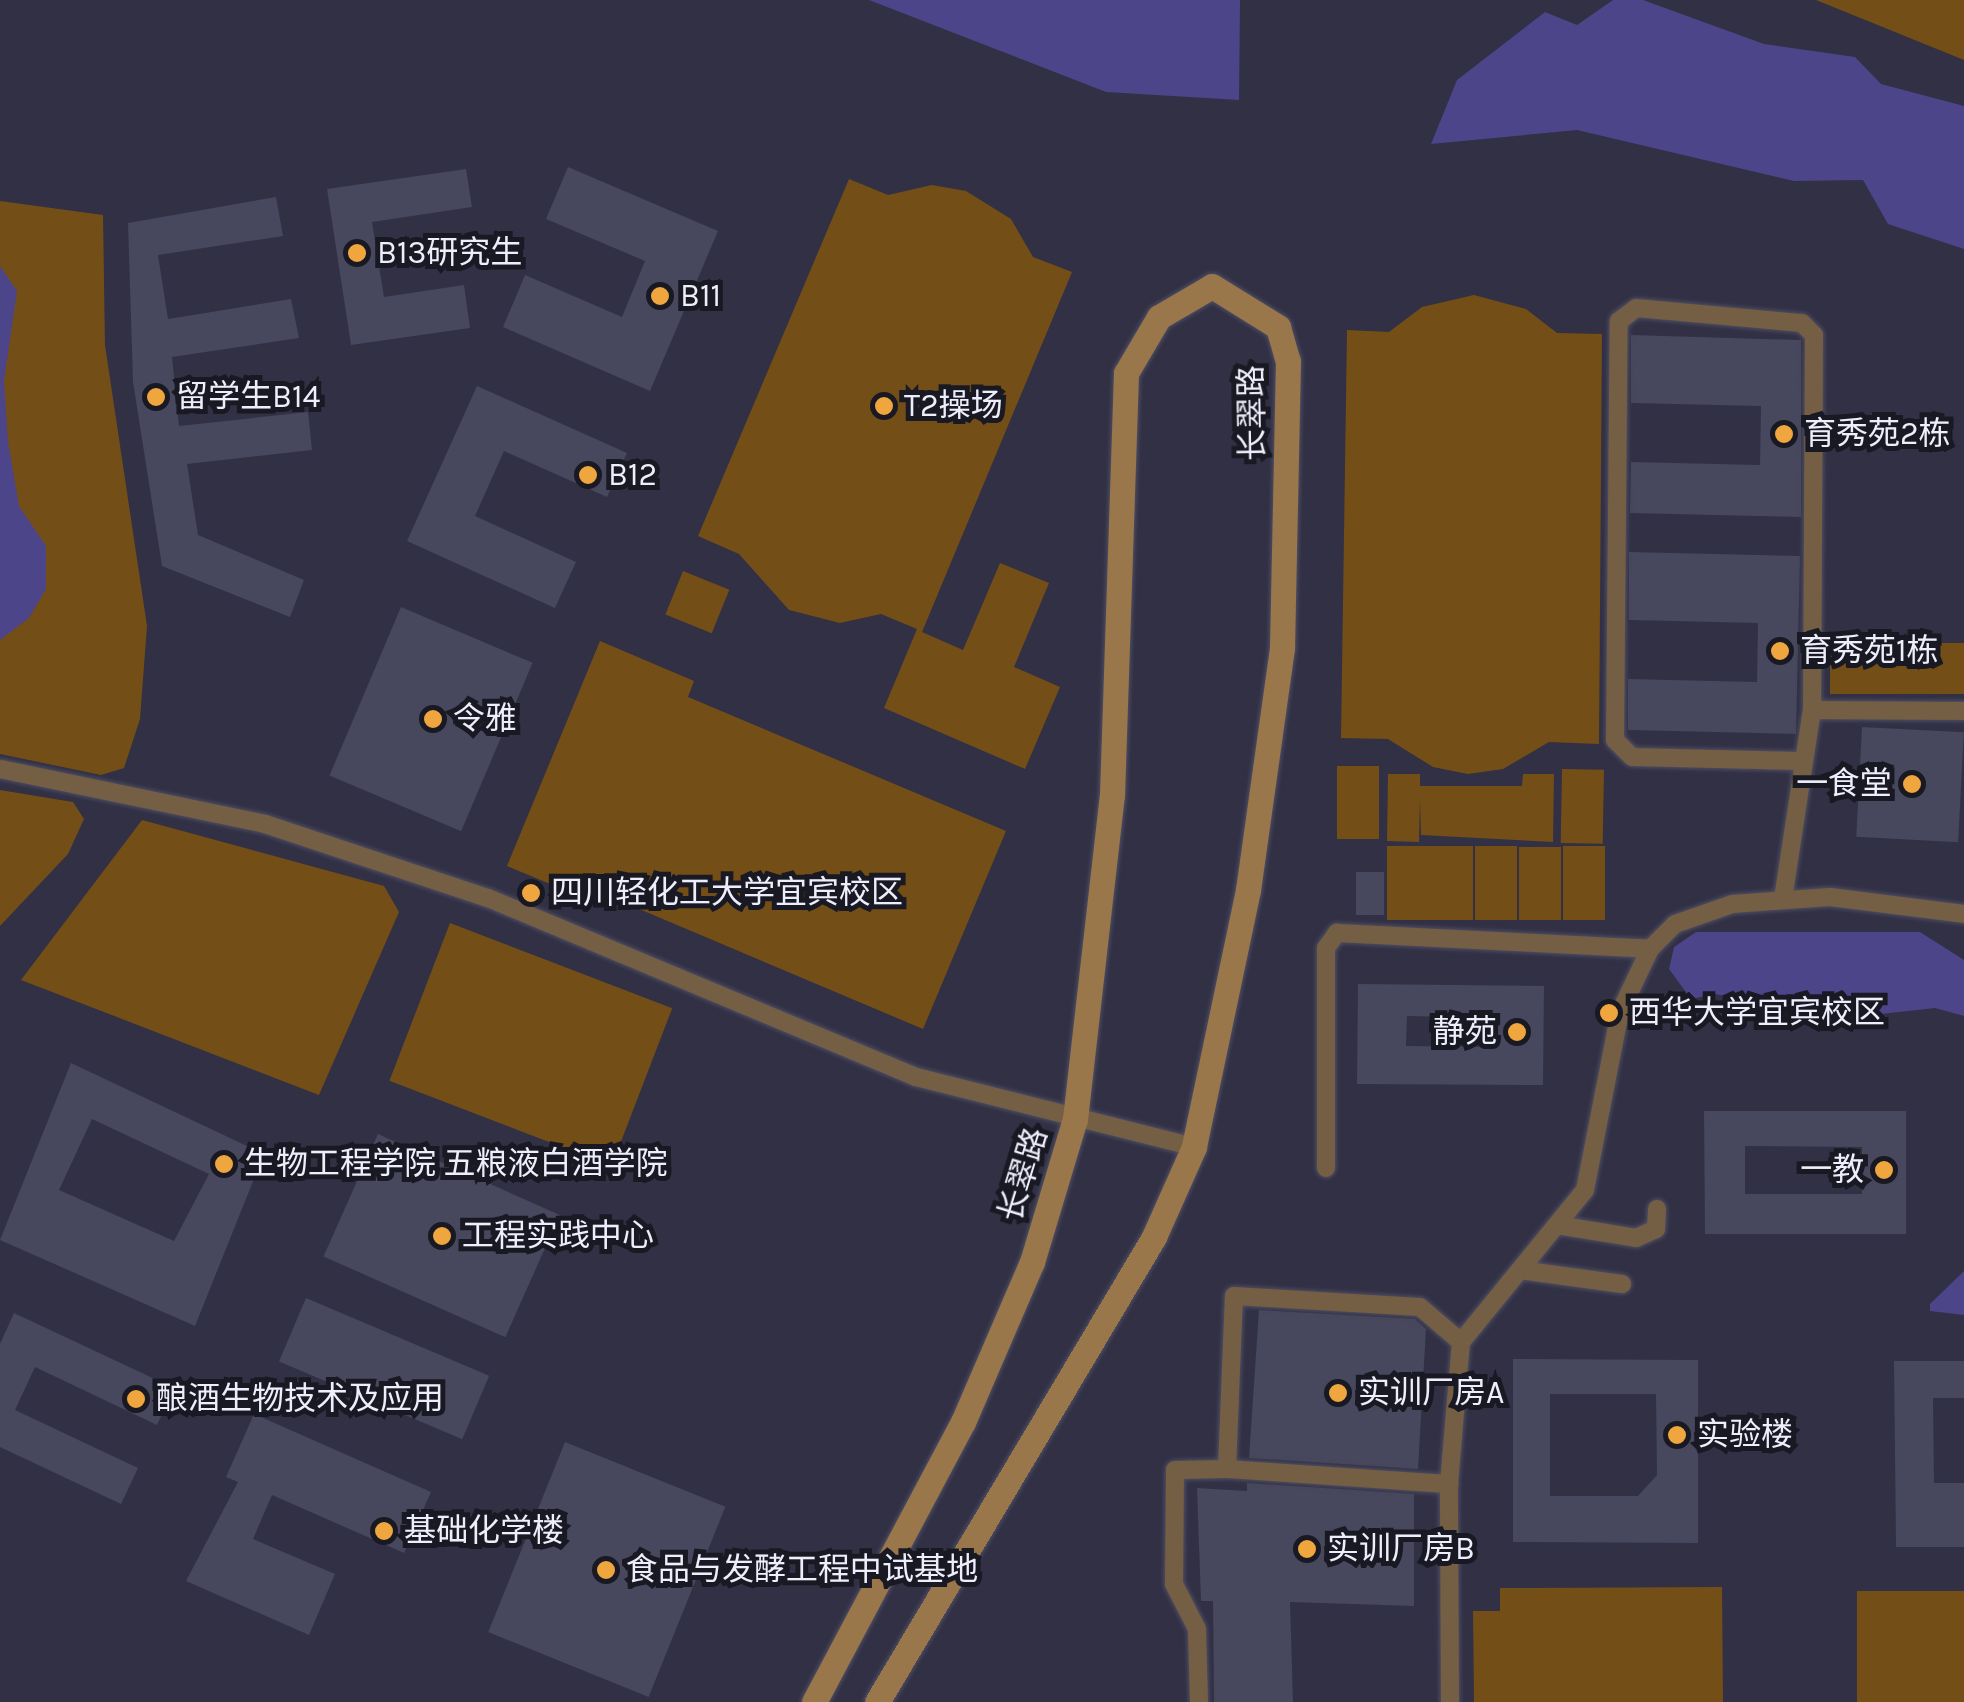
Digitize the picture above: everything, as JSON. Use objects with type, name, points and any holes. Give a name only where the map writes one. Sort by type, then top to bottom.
[{"type":"main road","name":"长翠路","points":[[814,1702],[964,1422],[1032,1262],[1075,1119],[1112,795],[1126,373],[1159,317],[1212,286],[1278,328],[1288,399],[1282,648],[1248,890],[1194,1147],[1154,1237],[877,1702]]},
{"type":"street","points":[[1783,899],[1800,761],[1812,710],[1814,334],[1802,324],[1626,312],[1614,740],[1632,757],[1800,761]]},
{"type":"street","points":[[1812,710],[1964,711]]},
{"type":"street","points":[[0,769],[284,830],[488,898],[916,1077],[1194,1147]]},
{"type":"street","points":[[1450,1702],[1449,1484],[1460,1342],[1563,1226],[1585,1190],[1620,1012],[1650,949],[1710,909],[1783,899],[1964,914]]},
{"type":"street","points":[[1326,1168],[1326,948],[1338,933],[1650,949]]},
{"type":"street","points":[[1563,1226],[1636,1238],[1656,1228],[1657,1209]]},
{"type":"street","points":[[1520,1270],[1622,1284]]},
{"type":"street","points":[[1226,1470],[1234,1296],[1420,1307],[1460,1342]]},
{"type":"street","points":[[1199,1702],[1197,1629],[1174,1584],[1175,1470],[1449,1484]]},
{"type":"shaded area","points":[[869,0],[1240,0],[1239,100],[1106,92]]},
{"type":"shaded area","points":[[1613,0],[1643,0],[1764,44],[1855,57],[1881,84],[1964,106],[1964,249],[1888,224],[1863,180],[1794,181],[1577,130],[1431,144],[1457,80],[1545,12],[1577,25]]},
{"type":"shaded area","points":[[1816,0],[1964,0],[1964,60]]},
{"type":"shaded area","points":[[849,179],[888,195],[932,185],[966,191],[1011,219],[1033,257],[1072,272],[922,632],[963,650],[1000,563],[1049,583],[1014,667],[1060,687],[1025,769],[884,708],[917,629],[881,614],[840,623],[789,610],[739,554],[698,536]]},
{"type":"shaded area","points":[[0,201],[103,215],[105,345],[147,626],[140,719],[124,768],[101,775],[0,754]]},
{"type":"shaded area","points":[[0,266],[17,291],[4,381],[8,441],[19,506],[46,546],[46,589],[29,618],[0,640]]},
{"type":"shaded area","points":[[1474,295],[1526,309],[1557,333],[1602,334],[1599,744],[1549,742],[1503,769],[1468,774],[1433,767],[1388,739],[1341,738],[1347,330],[1389,332],[1422,307]]},
{"type":"shaded area","points":[[683,571],[729,590],[712,633],[665,615]]},
{"type":"shaded area","points":[[600,641],[694,681],[688,697],[1006,831],[923,1029],[606,895],[601,905],[507,866]]},
{"type":"shaded area","points":[[1830,643],[1964,643],[1964,694],[1830,694]]},
{"type":"shaded area","points":[[1337,766],[1379,766],[1379,839],[1337,839]]},
{"type":"shaded area","points":[[1562,769],[1604,770],[1603,844],[1561,843]]},
{"type":"shaded area","points":[[1388,774],[1420,774],[1420,786],[1522,786],[1523,774],[1554,774],[1553,842],[1421,835],[1420,799],[1419,842],[1387,841]]},
{"type":"shaded area","points":[[0,790],[73,802],[84,819],[68,854],[0,926]]},
{"type":"shaded area","points":[[142,820],[384,886],[399,912],[319,1095],[21,980]]},
{"type":"shaded area","points":[[1387,846],[1473,846],[1473,920],[1387,920]]},
{"type":"shaded area","points":[[1475,846],[1517,846],[1517,920],[1475,920]]},
{"type":"shaded area","points":[[1563,846],[1605,846],[1605,920],[1563,920]]},
{"type":"shaded area","points":[[1519,847],[1561,847],[1561,920],[1519,920]]},
{"type":"shaded area","points":[[450,923],[672,1008],[612,1166],[389,1081]]},
{"type":"shaded area","points":[[1696,932],[1920,932],[1964,960],[1964,1016],[1935,1008],[1836,1019],[1715,994],[1691,999],[1669,969],[1674,947]]},
{"type":"shaded area","points":[[1964,1271],[1964,1315],[1930,1311],[1930,1304]]},
{"type":"shaded area","points":[[1722,1587],[1723,1702],[1474,1702],[1473,1611],[1500,1611],[1500,1588]]},
{"type":"shaded area","points":[[1857,1591],[1964,1591],[1964,1702],[1857,1702]]},
{"type":"building","name":"B11","points":[[568,167],[718,231],[650,391],[503,327],[525,275],[622,317],[645,261],[546,219]]},
{"type":"building","name":"B13研究生","points":[[466,169],[472,207],[372,222],[384,297],[464,285],[470,328],[351,345],[327,189]]},
{"type":"building","name":"留学生B14","points":[[276,197],[283,236],[158,255],[168,319],[291,299],[299,338],[172,357],[179,426],[308,412],[312,450],[187,464],[198,535],[304,580],[290,617],[162,566],[133,382],[128,223]]},
{"type":"building","name":"育秀苑2栋","points":[[1631,335],[1801,340],[1801,517],[1630,513],[1631,462],[1760,465],[1761,406],[1631,403]]},
{"type":"building","name":"B12","points":[[477,386],[627,453],[607,497],[504,451],[475,516],[576,562],[555,608],[407,541]]},
{"type":"building","name":"育秀苑1栋","points":[[1629,552],[1800,556],[1796,734],[1628,730],[1628,679],[1757,682],[1758,623],[1629,620]]},
{"type":"building","name":"令雅","points":[[401,607],[533,663],[461,831],[329,775]]},
{"type":"building","name":"一食堂","points":[[1862,727],[1964,732],[1958,842],[1856,837]]},
{"type":"building","points":[[1356,872],[1384,872],[1384,915],[1356,915]]},
{"type":"building","name":"静苑","points":[[1358,984],[1544,986],[1543,1085],[1357,1084]],"holes":[[[1407,1016],[1491,1018],[1491,1047],[1406,1046]]]},
{"type":"building","points":[[71,1063],[264,1154],[195,1326],[0,1240]],"holes":[[[92,1119],[209,1174],[174,1241],[59,1190]]]},
{"type":"building","name":"一教","points":[[1704,1111],[1906,1111],[1906,1234],[1705,1234]],"holes":[[[1745,1146],[1862,1147],[1862,1194],[1745,1194]]]},
{"type":"building","name":"工程实践中心","points":[[378,1134],[560,1215],[505,1337],[323,1256]]},
{"type":"building","points":[[306,1298],[489,1376],[462,1439],[279,1362]]},
{"type":"building","name":"实训厂房A","points":[[1259,1310],[1415,1319],[1426,1329],[1418,1469],[1249,1458]]},
{"type":"building","name":"酿酒生物技术及应用","points":[[14,1313],[174,1388],[157,1425],[35,1367],[15,1410],[138,1468],[121,1504],[0,1447],[0,1344]]},
{"type":"building","name":"实验楼","points":[[1513,1359],[1698,1360],[1698,1543],[1513,1542]],"holes":[[[1550,1394],[1656,1394],[1657,1475],[1638,1496],[1550,1496]]]},
{"type":"building","points":[[1894,1361],[1964,1361],[1964,1398],[1933,1398],[1934,1483],[1964,1483],[1964,1547],[1896,1547]]},
{"type":"building","name":"基础化学楼","points":[[254,1414],[431,1492],[404,1553],[272,1495],[253,1539],[335,1574],[309,1635],[186,1581],[238,1482],[226,1477]]},
{"type":"building","name":"食品与发酵工程中试基地","points":[[565,1442],[725,1507],[649,1697],[488,1632]]},
{"type":"building","name":"实训厂房B","points":[[1247,1483],[1414,1494],[1414,1606],[1290,1602],[1293,1702],[1214,1702],[1213,1601],[1201,1601],[1197,1488],[1247,1491]]},
{"type":"place","name":"B13研究生","points":[[357,253]]},
{"type":"place","name":"B11","points":[[660,296]]},
{"type":"place","name":"留学生B14","points":[[156,397]]},
{"type":"place","name":"T2操场","points":[[884,406]]},
{"type":"place","name":"育秀苑2栋","points":[[1784,434]]},
{"type":"place","name":"B12","points":[[588,475]]},
{"type":"place","name":"育秀苑1栋","points":[[1780,651]]},
{"type":"place","name":"令雅","points":[[433,719]]},
{"type":"place","name":"一食堂","points":[[1912,784]]},
{"type":"place","name":"四川轻化工大学宜宾校区","points":[[531,893]]},
{"type":"place","name":"西华大学宜宾校区","points":[[1609,1013]]},
{"type":"place","name":"静苑","points":[[1517,1032]]},
{"type":"place","name":"生物工程学院 五粮液白酒学院","points":[[224,1164]]},
{"type":"place","name":"一教","points":[[1884,1170]]},
{"type":"place","name":"工程实践中心","points":[[442,1236]]},
{"type":"place","name":"实训厂房A","points":[[1338,1393]]},
{"type":"place","name":"酿酒生物技术及应用","points":[[136,1399]]},
{"type":"place","name":"实验楼","points":[[1677,1435]]},
{"type":"place","name":"基础化学楼","points":[[384,1531]]},
{"type":"place","name":"实训厂房B","points":[[1307,1549]]},
{"type":"place","name":"食品与发酵工程中试基地","points":[[606,1570]]}]
